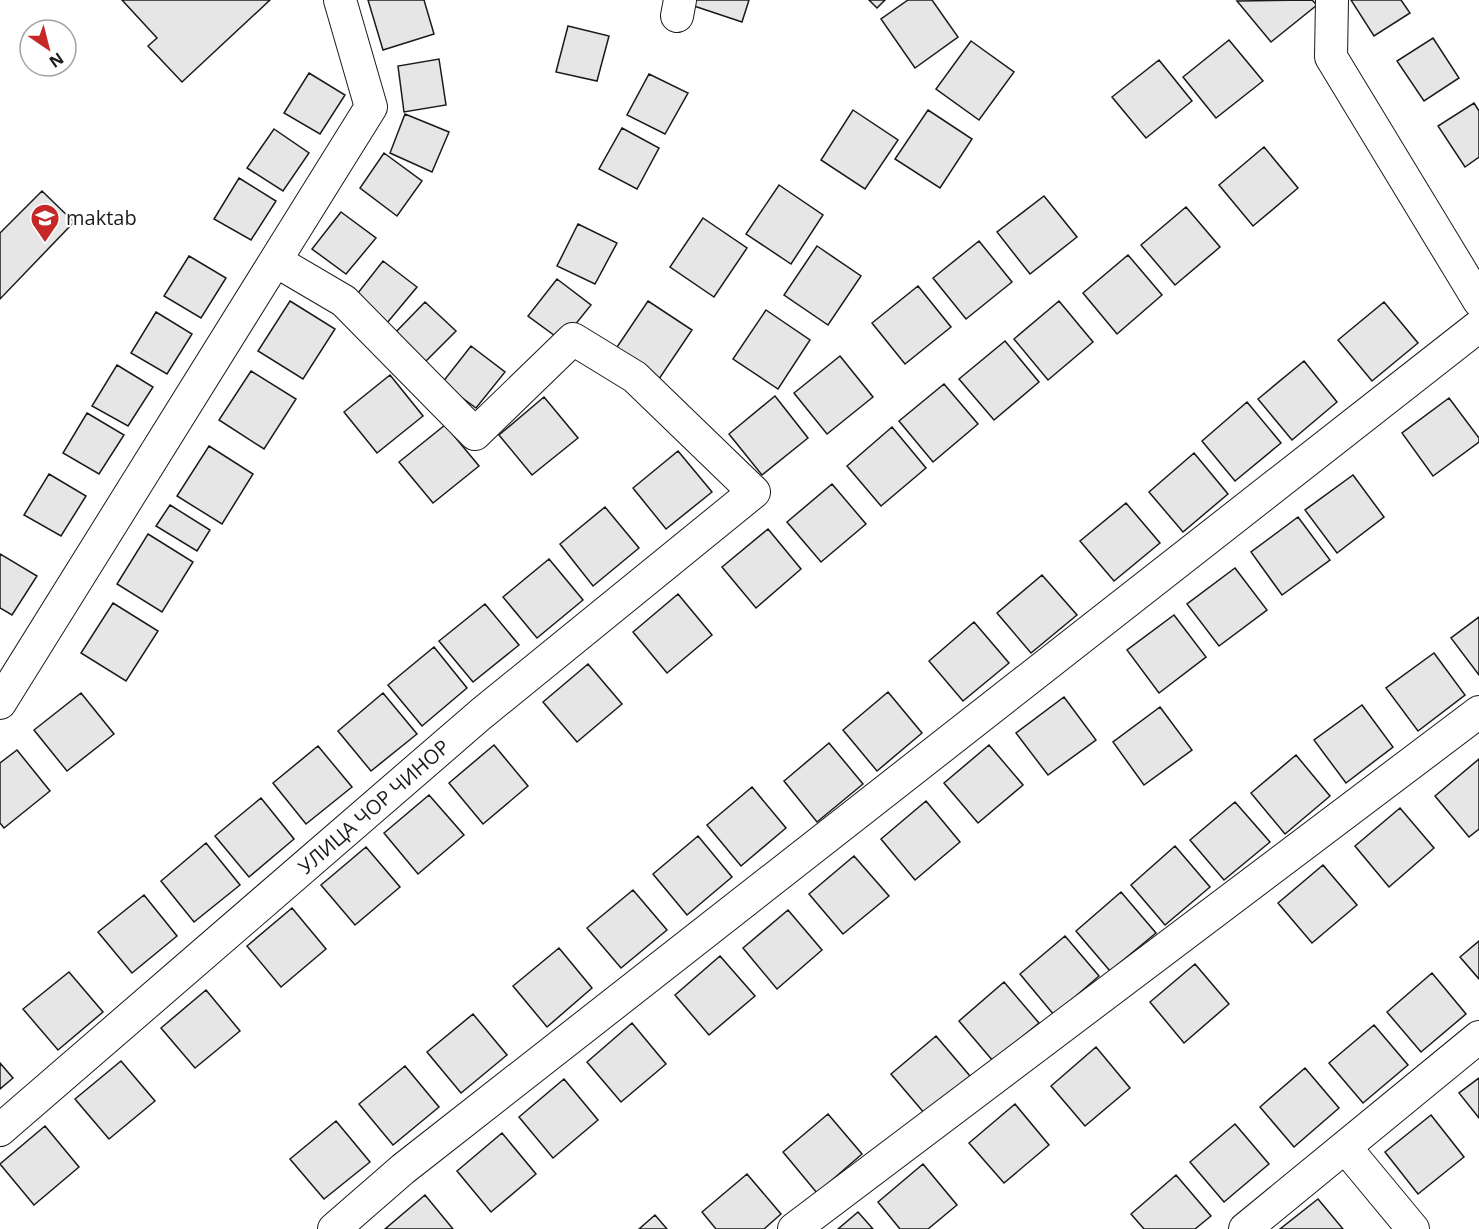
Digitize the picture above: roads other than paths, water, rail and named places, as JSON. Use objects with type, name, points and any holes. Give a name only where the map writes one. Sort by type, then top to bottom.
[{"type":"street","points":[[0,703],[371,107],[340,0]]},
{"type":"street","points":[[1332,0],[1331,57],[1479,301]]},
{"type":"street","name":"УЛИЦА ЧОР ЧИНОР","points":[[0,1130],[481,714],[754,492],[635,377],[573,339],[475,434],[344,301],[276,261]]},
{"type":"street","points":[[334,1229],[422,1154],[1479,326]]},
{"type":"street","points":[[794,1229],[1479,712]]},
{"type":"street","points":[[1245,1229],[1479,1037]]},
{"type":"street","points":[[1345,1147],[1413,1229]]},
{"type":"place","name":"maktab","points":[[45,244]]}]
